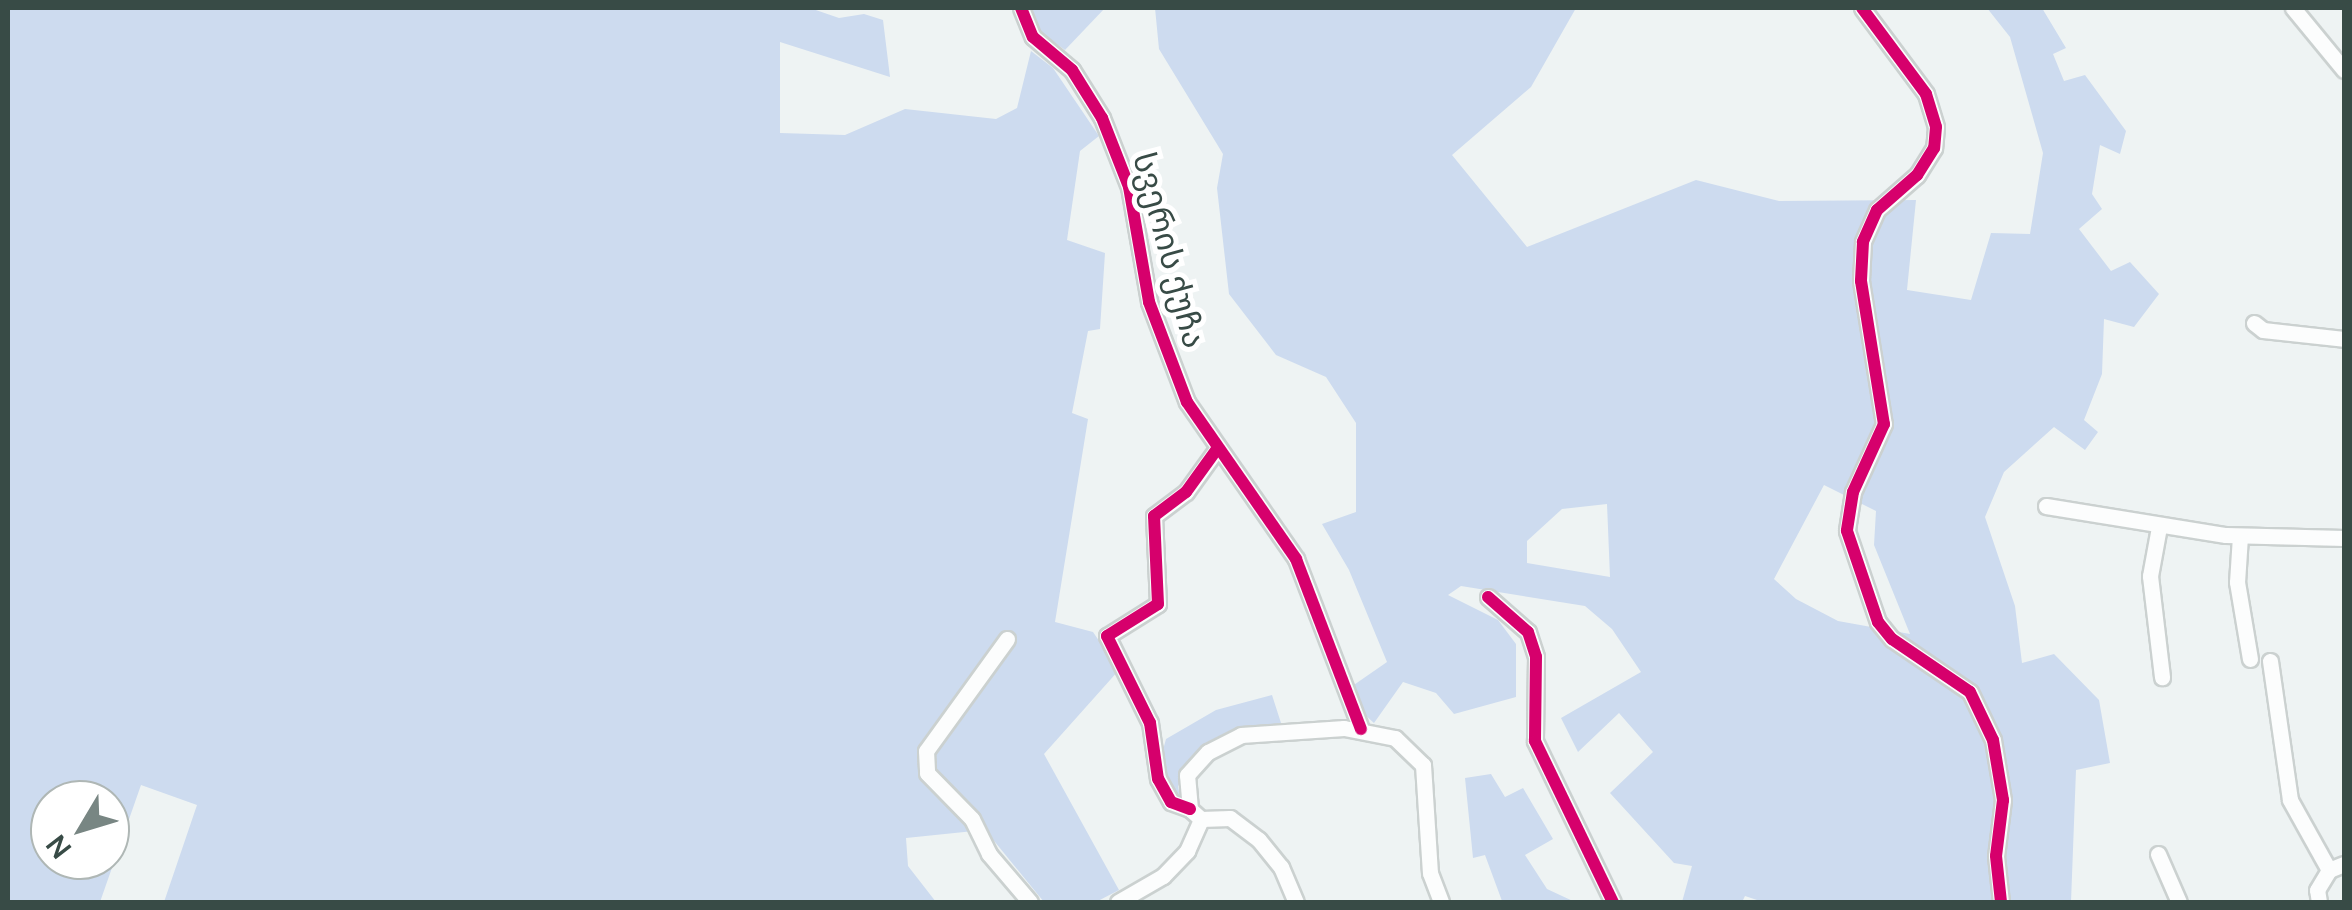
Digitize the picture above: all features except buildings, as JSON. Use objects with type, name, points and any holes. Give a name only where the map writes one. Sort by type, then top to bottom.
[{"type":"street","name":"სვერის ქუჩა","points":[[1021,8],[1033,37],[1072,70],[1102,118],[1129,187],[1149,302],[1186,402],[1296,559],[1361,730]]},
{"type":"street","points":[[1862,8],[1926,94],[1936,127],[1934,148],[1917,175],[1877,210],[1863,242],[1861,281],[1884,424],[1853,492],[1847,531],[1878,622],[1892,639],[1970,692],[1993,740],[2003,800],[1996,856],[2002,902]]},
{"type":"street","points":[[2293,8],[2344,70]]},
{"type":"street","points":[[2254,324],[2263,330],[2344,339]]},
{"type":"street","points":[[1217,449],[1186,492],[1154,516],[1158,604],[1107,636],[1150,723],[1158,779],[1171,802],[1196,814],[1230,818],[1259,840],[1281,867],[1296,902]]},
{"type":"street","points":[[2046,506],[2159,527],[2240,536],[2344,538]]},
{"type":"street","points":[[2159,527],[2150,576],[2162,677]]},
{"type":"street","points":[[2240,536],[2237,582],[2244,651],[2250,659]]},
{"type":"street","points":[[1488,596],[1528,632],[1536,657],[1535,741],[1613,902]]},
{"type":"street","points":[[1007,639],[926,751],[927,772],[972,818],[989,854],[1030,902]]},
{"type":"street","points":[[2270,661],[2290,800],[2337,867],[2318,890],[2319,902]]},
{"type":"street","points":[[1118,902],[1163,876],[1187,850],[1196,814],[1187,775],[1222,744],[1271,730],[1361,730],[1395,738],[1423,765],[1430,872],[1442,902]]},
{"type":"street","points":[[2158,854],[2179,902]]},
{"type":"shaded area","points":[[8,8],[810,8],[839,18],[864,14],[883,20],[890,77],[780,42],[780,133],[845,135],[905,109],[996,119],[1017,108],[1031,51],[1053,68],[1099,136],[1080,151],[1067,240],[1105,253],[1100,329],[1088,331],[1072,413],[1088,419],[1055,622],[1093,632],[1119,670],[1044,754],[1119,890],[1096,902],[1044,902],[986,831],[974,831],[906,838],[908,866],[936,902],[164,902],[197,805],[141,785],[130,816],[130,780],[30,780],[30,880],[108,880],[100,902],[8,902]]},
{"type":"shaded area","points":[[1028,8],[1105,8],[1065,50],[1033,27]]},
{"type":"shaded area","points":[[1155,8],[1576,8],[1531,87],[1452,155],[1527,247],[1696,180],[1779,201],[1916,200],[1907,290],[1971,300],[1991,233],[2030,234],[2043,153],[2010,37],[1987,8],[2042,8],[2066,48],[2053,54],[2064,81],[2085,75],[2126,131],[2120,154],[2100,145],[2092,194],[2102,209],[2079,229],[2111,271],[2130,262],[2159,294],[2134,327],[2104,319],[2102,374],[2084,420],[2098,432],[2085,450],[2054,427],[2004,472],[1985,517],[2015,606],[2022,663],[2054,654],[2099,700],[2110,763],[2076,770],[2071,902],[1763,902],[1745,896],[1742,902],[1682,902],[1692,866],[1674,863],[1610,793],[1653,752],[1619,713],[1578,752],[1561,718],[1641,672],[1612,629],[1585,606],[1461,586],[1448,595],[1498,620],[1516,644],[1516,697],[1454,714],[1436,693],[1403,682],[1374,723],[1364,714],[1348,689],[1387,662],[1349,570],[1322,524],[1356,512],[1356,423],[1326,377],[1276,355],[1229,294],[1217,188],[1223,154],[1159,49]],"holes":[[[1824,485],[1876,511],[1874,545],[1910,634],[1838,621],[1796,599],[1774,579]],[[1607,504],[1610,577],[1527,563],[1527,541],[1562,509]]]},
{"type":"shaded area","points":[[1272,695],[1281,723],[1224,734],[1197,751],[1178,786],[1181,802],[1167,786],[1160,761],[1166,739],[1216,710]]},
{"type":"shaded area","points":[[1491,774],[1505,797],[1523,788],[1553,839],[1525,855],[1547,889],[1575,902],[1502,901],[1485,855],[1473,858],[1465,778]]},
{"type":"cycle path","points":[[1021,8],[1033,37],[1072,70],[1102,118],[1129,187],[1149,302],[1187,402],[1296,559],[1361,729]]},
{"type":"cycle path","points":[[1862,8],[1926,94],[1936,127],[1934,148],[1917,175],[1877,210],[1863,242],[1861,281],[1884,424],[1853,492],[1847,531],[1878,622],[1892,639],[1970,692],[1993,740],[2003,800],[1996,856],[2001,902]]},
{"type":"cycle path","points":[[1190,809],[1171,802],[1158,779],[1150,723],[1107,636],[1158,604],[1154,516],[1186,492],[1217,449]]},
{"type":"cycle path","points":[[1488,597],[1528,632],[1536,657],[1535,741],[1613,902]]}]
